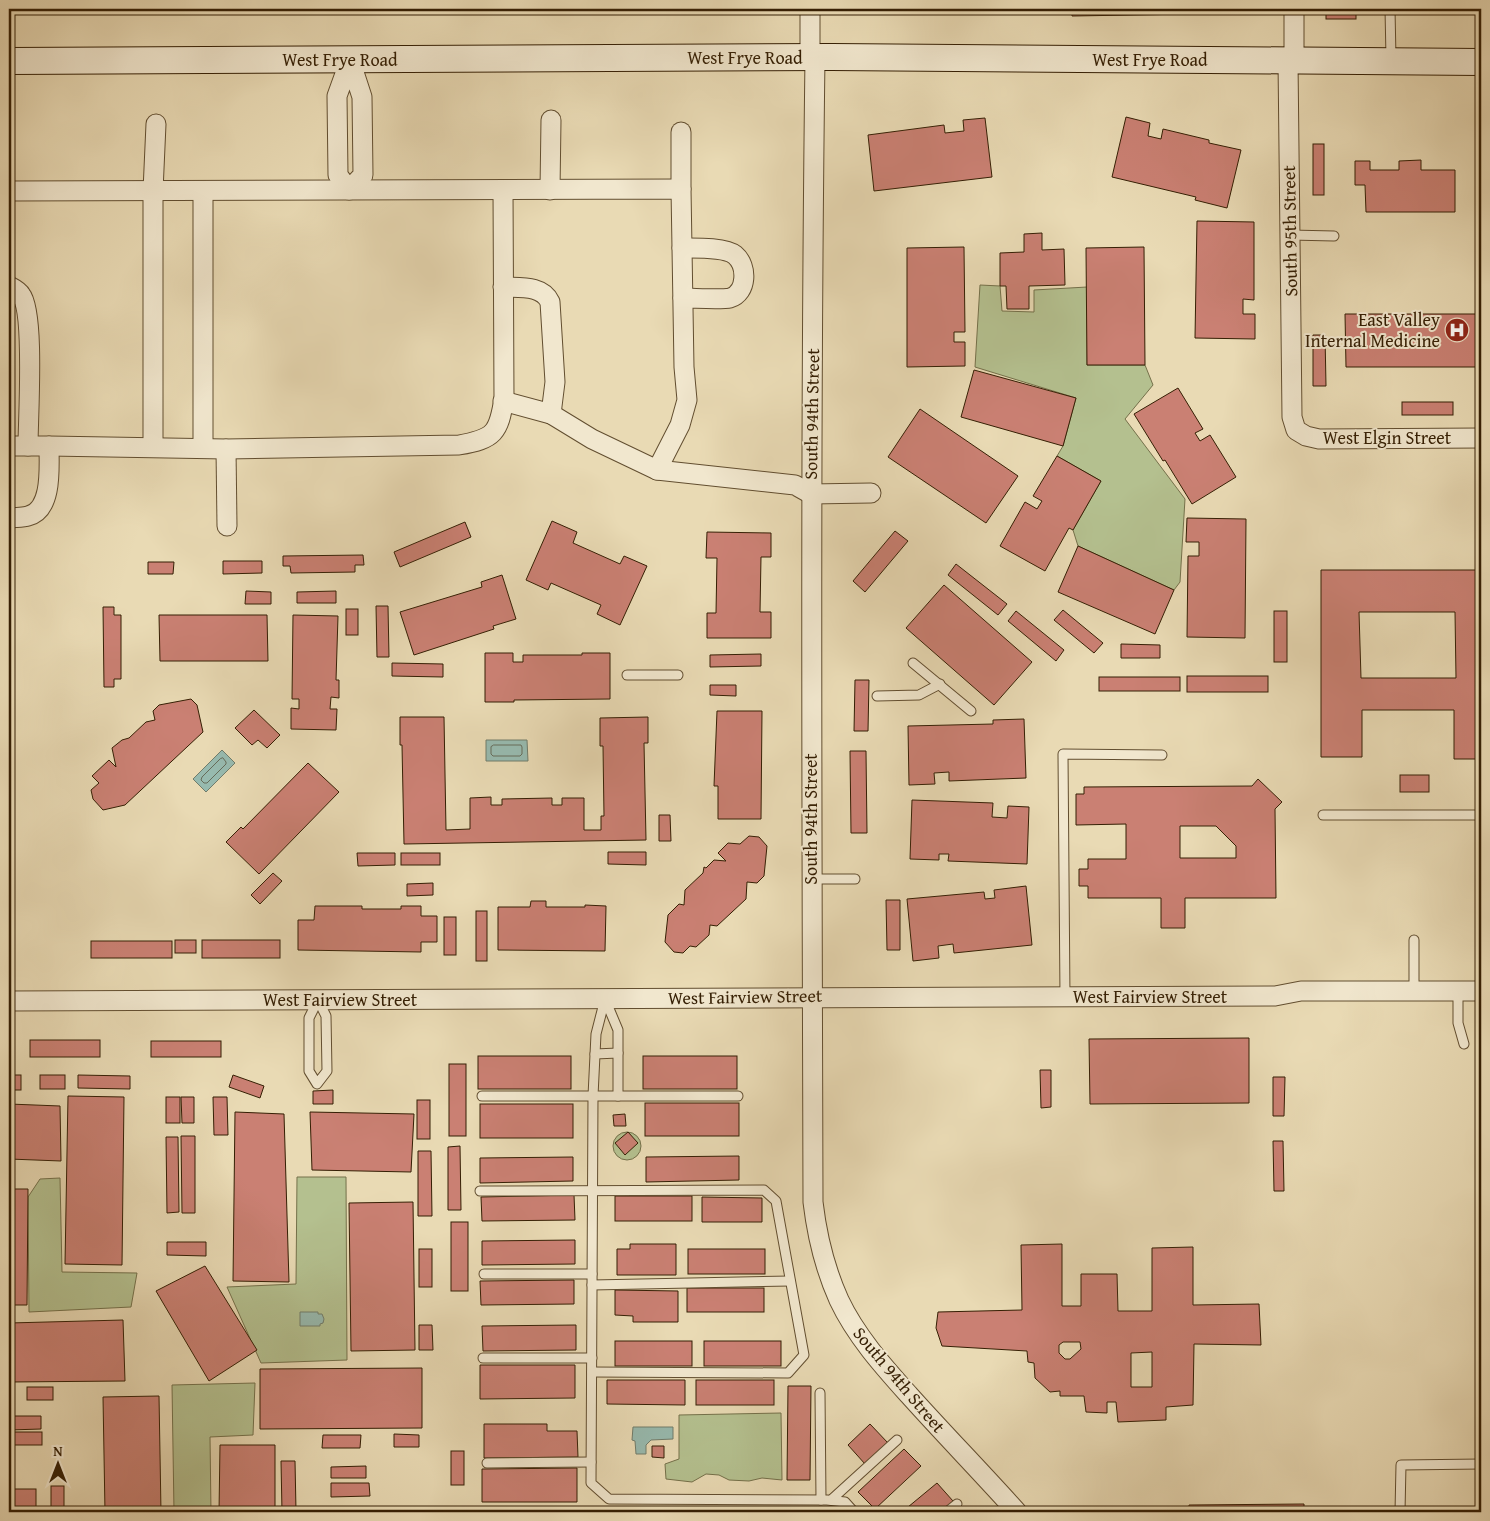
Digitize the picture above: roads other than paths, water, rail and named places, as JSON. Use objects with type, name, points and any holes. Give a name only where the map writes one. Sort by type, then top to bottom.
[{"type":"street","name":"South 94th Street","points":[[810,9],[813,58],[811,494],[813,1202],[827,1270],[851,1323],[900,1385],[1017,1512]]},
{"type":"street","name":"South 95th Street","points":[[1294,9],[1291,61],[1290,235],[1292,417],[1296,430]]},
{"type":"street","name":"West Frye Road","points":[[9,61],[813,58],[1481,62]]},
{"type":"street","points":[[350,60],[337,96],[338,175],[350,190]]},
{"type":"street","points":[[550,190],[551,120]]},
{"type":"street","points":[[153,447],[153,191],[156,124]]},
{"type":"street","points":[[657,470],[680,425],[686,400],[681,132]]},
{"type":"street","points":[[9,192],[681,189]]},
{"type":"street","points":[[9,446],[226,449],[459,445],[480,442],[494,433],[501,420],[504,402],[503,190]]},
{"type":"street","points":[[203,191],[203,448]]},
{"type":"street","points":[[682,248],[712,249],[735,255],[741,263],[744,279],[740,291],[730,298],[683,298]]},
{"type":"street","points":[[9,286],[21,294],[27,308],[29,332],[28,446]]},
{"type":"street","points":[[503,287],[539,290],[547,295],[550,302],[555,382],[550,414]]},
{"type":"street","points":[[504,402],[550,414],[592,439],[657,470],[794,485],[811,494],[871,493]]},
{"type":"street","name":"West Elgin Street","points":[[1296,430],[1306,436],[1319,439],[1481,438]]},
{"type":"street","points":[[9,518],[30,516],[43,505],[50,479],[49,446]]},
{"type":"street","points":[[226,449],[227,526]]},
{"type":"street","name":"West Fairview Street","points":[[9,1000],[1274,996],[1301,991],[1481,991]]},
{"type":"lane","points":[[1390,9],[1390,61]]},
{"type":"lane","points":[[1290,235],[1334,236]]},
{"type":"lane","points":[[913,663],[971,711]]},
{"type":"lane","points":[[627,675],[678,675]]},
{"type":"lane","points":[[877,696],[919,695],[940,684]]},
{"type":"lane","points":[[1065,997],[1063,754],[1162,755]]},
{"type":"lane","points":[[1323,815],[1481,816]]},
{"type":"lane","points":[[811,879],[856,879]]},
{"type":"lane","points":[[1414,940],[1414,990]]},
{"type":"lane","points":[[1458,991],[1458,1023],[1464,1044]]},
{"type":"lane","points":[[605,999],[618,1030],[618,1096]]},
{"type":"lane","points":[[605,999],[596,1034],[595,1054],[592,1190],[591,1483],[609,1499],[830,1500],[845,1502],[854,1512]]},
{"type":"lane","points":[[318,1000],[326,1016],[327,1071],[317,1084],[309,1071],[309,1018],[318,1000]]},
{"type":"lane","points":[[595,1054],[618,1053]]},
{"type":"lane","points":[[482,1096],[738,1096]]},
{"type":"lane","points":[[480,1191],[764,1190],[776,1201],[804,1355],[788,1372],[592,1372]]},
{"type":"lane","points":[[484,1274],[592,1274]]},
{"type":"lane","points":[[592,1285],[790,1281]]},
{"type":"lane","points":[[483,1358],[592,1358]]},
{"type":"lane","points":[[820,1393],[821,1500]]},
{"type":"lane","points":[[830,1500],[897,1440]]},
{"type":"lane","points":[[487,1464],[591,1462]]},
{"type":"lane","points":[[1400,1512],[1400,1465],[1481,1464]]},
{"type":"lane","points":[[948,1512],[957,1504]]},
{"type":"water","points":[[486,740],[527,740],[528,761],[486,761]]},
{"type":"water","points":[[222,750],[235,763],[206,792],[193,779]]},
{"type":"water","points":[[300,1312],[318,1312],[318,1314],[322,1314],[323,1323],[320,1326],[300,1326]]},
{"type":"water","points":[[633,1427],[673,1427],[673,1439],[651,1440],[646,1445],[646,1454],[636,1454],[635,1441],[632,1440]]},
{"type":"place","name":"East Valley Internal Medicine","points":[[1457,330]]}]
